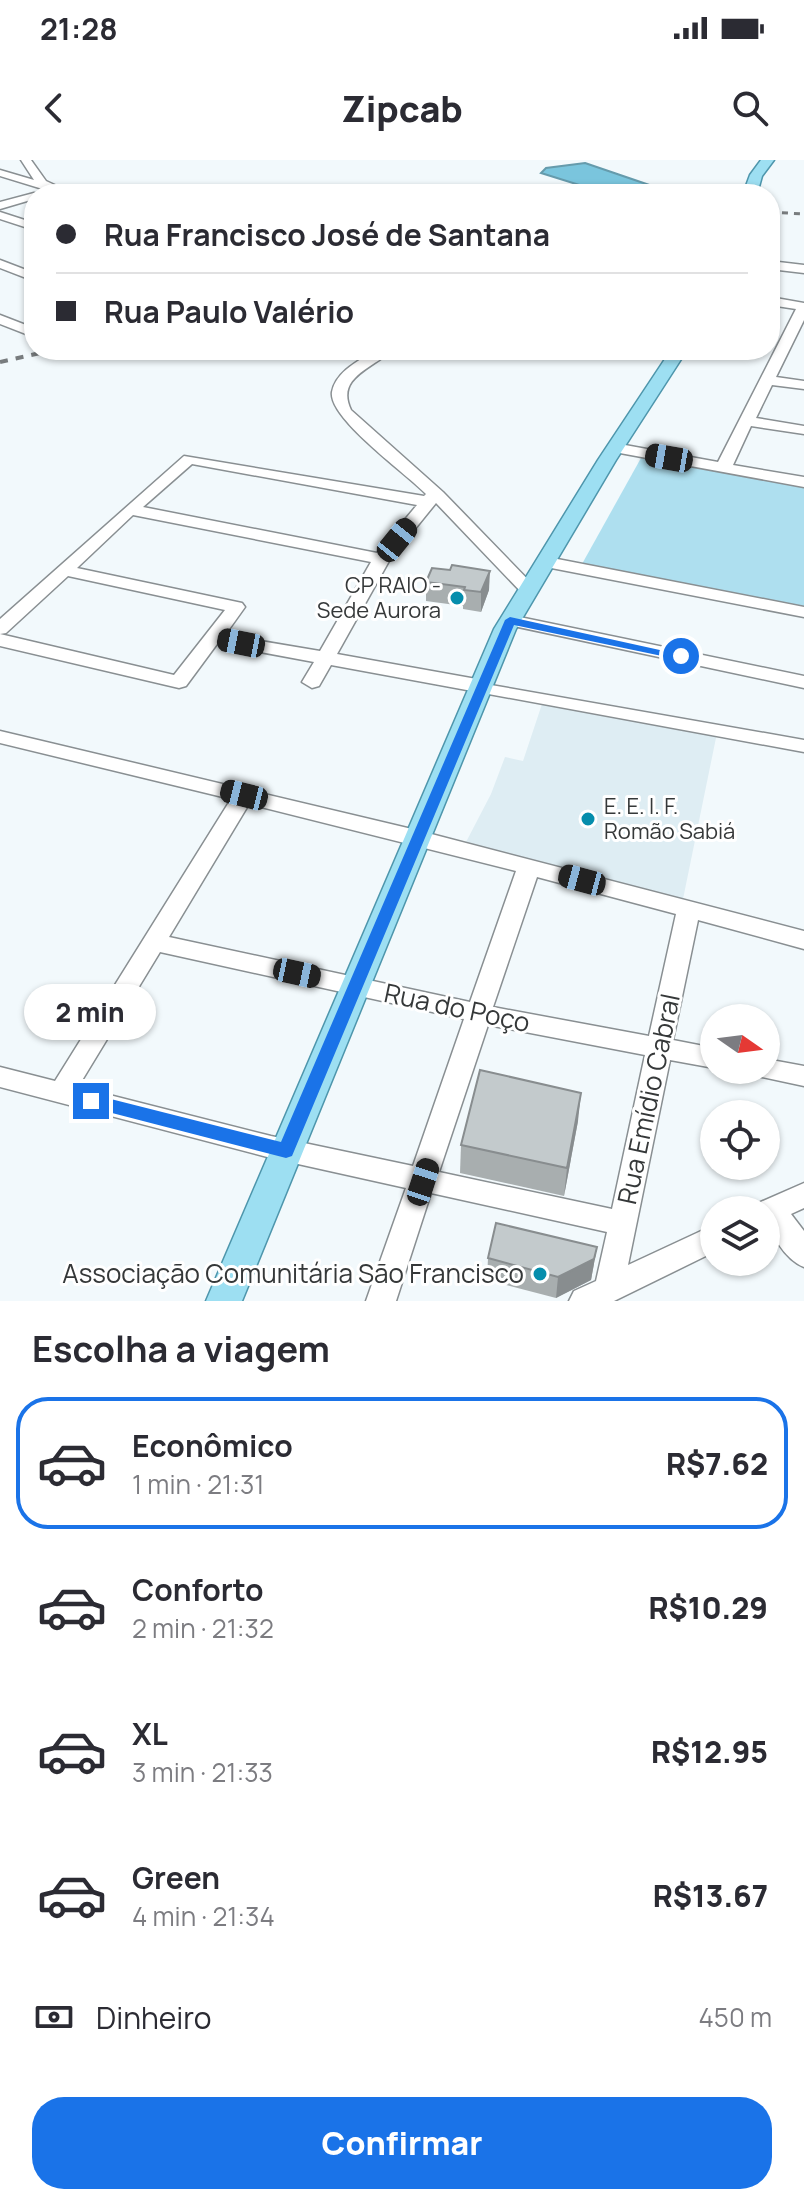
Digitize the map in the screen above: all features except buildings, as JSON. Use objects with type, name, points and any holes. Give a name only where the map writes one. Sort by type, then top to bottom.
[{"type":"main road","points":[[753,184],[768,160]]},
{"type":"main road","points":[[224,1301],[416,837],[510,620],[614,448],[672,360]]},
{"type":"street","points":[[26,160],[39,180],[46,184]]},
{"type":"street","points":[[0,173],[38,184]]},
{"type":"street","points":[[0,206],[24,199]]},
{"type":"street","points":[[0,215],[24,223]]},
{"type":"street","points":[[0,264],[24,273]]},
{"type":"street","points":[[780,266],[804,269]]},
{"type":"street","points":[[0,278],[24,269]]},
{"type":"street","points":[[780,303],[804,307],[780,355]]},
{"type":"street","points":[[0,319],[24,329]]},
{"type":"street","points":[[787,341],[804,344]]},
{"type":"street","points":[[370,360],[355,370],[342,385],[340,404],[347,415],[529,590]]},
{"type":"street","points":[[723,468],[778,360]]},
{"type":"street","points":[[768,380],[804,385]]},
{"type":"street","points":[[747,421],[804,430]]},
{"type":"street","points":[[614,448],[804,482]]},
{"type":"street","points":[[0,629],[189,459],[432,497]]},
{"type":"street","points":[[312,682],[381,559],[432,497]]},
{"type":"street","points":[[130,509],[381,559]]},
{"type":"street","points":[[547,562],[804,612]]},
{"type":"street","points":[[0,640],[179,682],[236,607],[64,570]]},
{"type":"street","points":[[510,620],[804,682]]},
{"type":"street","points":[[213,638],[804,746]]},
{"type":"street","points":[[0,737],[416,837],[804,940]]},
{"type":"street","points":[[61,1093],[244,795]]},
{"type":"street","points":[[381,1301],[529,866]]},
{"type":"street","name":"Rua Emídio Cabral","points":[[596,1295],[622,1223],[688,910]]},
{"type":"street","name":"Rua do Poço","points":[[154,942],[479,1013],[700,1055]]},
{"type":"street","points":[[780,1072],[804,1076]]},
{"type":"street","points":[[0,1077],[286,1151],[622,1223]]},
{"type":"street","points":[[780,1206],[804,1195]]},
{"type":"street","points":[[780,1225],[804,1254]]},
{"type":"street","points":[[596,1295],[700,1245]]},
{"type":"shaded area","points":[[585,163],[646,184],[576,184],[541,173],[546,168]]},
{"type":"shaded area","points":[[641,458],[804,487],[804,608],[582,564]]},
{"type":"shaded area","name":"E. E. I. F. Romão Sabiá","points":[[542,704],[717,733],[683,899],[465,844],[491,794],[505,757],[523,761]]},
{"type":"railway","points":[[780,213],[804,214]]},
{"type":"railway","points":[[0,362],[24,357]]},
{"type":"place","name":"CP RAIO - Sede Aurora","points":[[457,598]]},
{"type":"place","name":"E. E. I. F. Romão Sabiá","points":[[588,819]]},
{"type":"place","name":"Associação Comunitária São Francisco","points":[[540,1274]]},
{"type":"route","points":[[91,1101],[286,1151],[422,822],[510,620],[681,656]]}]
